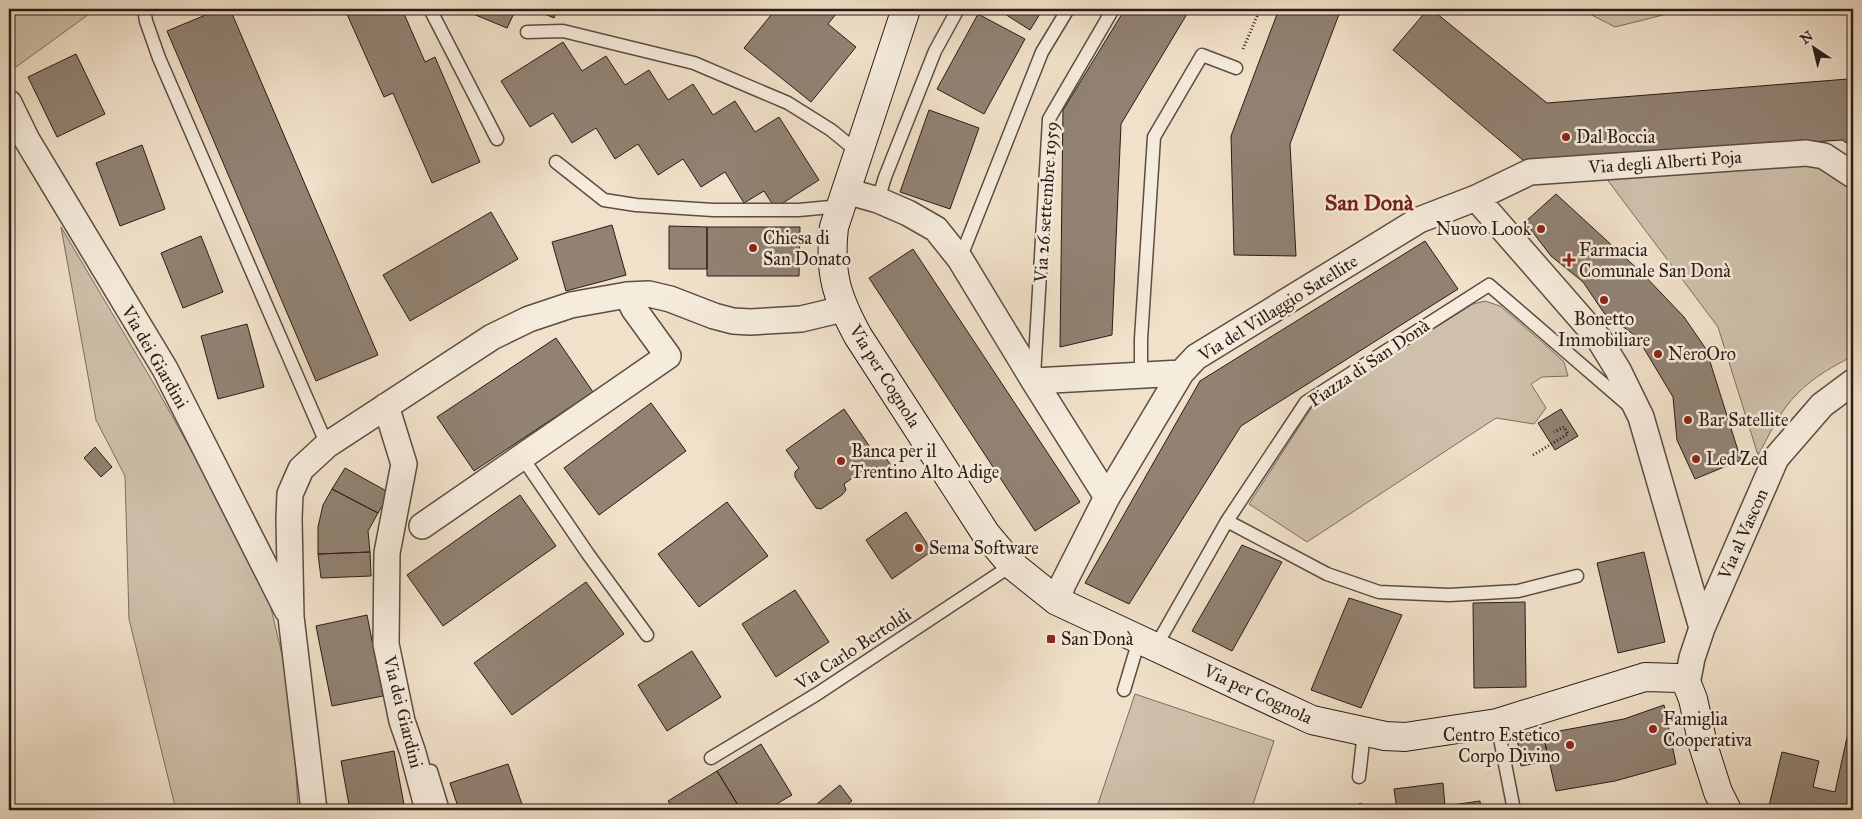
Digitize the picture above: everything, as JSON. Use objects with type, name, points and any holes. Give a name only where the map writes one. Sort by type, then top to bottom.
[{"type":"main road","name":"Via per Cognola","points":[[906,9],[834,227],[831,252],[833,275],[843,309],[858,336],[986,534],[1012,565],[1057,601],[1312,720],[1364,732],[1406,737],[1497,723],[1645,677],[1679,678],[1687,684]]},
{"type":"main road","points":[[1687,684],[1693,700],[1703,745],[1718,792],[1727,810]]},
{"type":"street","name":"Via dei Giardini","points":[[9,103],[27,140],[165,369],[291,617]]},
{"type":"street","name":"Via degli Alberti Poja","points":[[1476,198],[1530,172],[1736,156],[1806,153],[1824,156],[1853,175]]},
{"type":"street","points":[[1476,198],[1599,339],[1618,370],[1642,417],[1702,628]]},
{"type":"street","name":"Via del Villaggio Satellite","points":[[1057,601],[1063,584],[1108,497],[1181,373],[1196,357],[1419,220],[1476,198]]},
{"type":"street","points":[[843,199],[878,200],[908,213],[936,229],[960,259],[1034,381],[1108,497]]},
{"type":"street","name":"Via dei Giardini","points":[[314,810],[291,617],[290,494],[301,469],[327,445],[492,337],[529,319],[570,305],[626,295],[649,294],[670,298],[714,316],[733,321],[801,319],[843,309]]},
{"type":"street","points":[[422,526],[668,356],[626,295]]},
{"type":"street","points":[[1034,381],[1181,373]]},
{"type":"street","name":"Via al Vascon","points":[[1687,684],[1692,658],[1702,628],[1776,458],[1822,406],[1853,382]]},
{"type":"street","name":"Via dei Giardini","points":[[386,406],[404,464],[387,553],[386,644],[402,721],[413,753],[428,810]]},
{"type":"lane","points":[[144,9],[146,21],[159,58],[327,445]]},
{"type":"lane","points":[[430,9],[497,139]]},
{"type":"lane","points":[[878,200],[885,177],[935,51],[958,9]]},
{"type":"lane","name":"Via 26 settembre 1959","points":[[960,259],[1042,52],[1068,9]]},
{"type":"lane","name":"Via 26 settembre 1959","points":[[1034,381],[1049,119],[1113,9]]},
{"type":"lane","points":[[527,32],[563,31],[694,63],[788,103],[831,130],[858,152]]},
{"type":"lane","points":[[1141,374],[1141,339],[1154,137],[1202,55],[1236,68]]},
{"type":"lane","points":[[556,162],[604,200],[636,206],[713,210],[799,210],[843,199]]},
{"type":"lane","name":"Piazza di San Donà","points":[[1227,521],[1306,402],[1489,285],[1642,417]]},
{"type":"lane","points":[[522,457],[588,554],[647,635]]},
{"type":"lane","points":[[1124,690],[1147,643],[1227,521],[1327,574],[1379,592],[1449,595],[1518,591],[1577,576]]},
{"type":"lane","name":"Via Carlo Bertoldi","points":[[711,758],[817,694],[1012,565]]},
{"type":"lane","points":[[1497,723],[1514,810]]},
{"type":"lane","points":[[1359,777],[1364,732]]},
{"type":"lane","points":[[431,771],[443,810]]},
{"type":"path","points":[[1241,54],[1260,9]]},
{"type":"path","points":[[1533,455],[1568,434],[1564,427],[1554,432]]},
{"type":"path","points":[[1360,803],[1361,810]]},
{"type":"shaded area","points":[[9,9],[96,9],[9,72]]},
{"type":"shaded area","points":[[1580,9],[1687,9],[1615,27]]},
{"type":"shaded area","points":[[1817,164],[1853,187],[1853,356],[1817,377],[1798,393],[1781,415],[1758,455],[1718,327],[1606,178]]},
{"type":"shaded area","points":[[61,227],[157,389],[265,583],[292,697],[298,810],[176,810],[129,619],[125,476],[96,420]]},
{"type":"shaded area","points":[[1485,301],[1500,306],[1564,362],[1568,376],[1542,377],[1531,384],[1546,408],[1534,424],[1496,418],[1307,542],[1249,504],[1314,404],[1473,304]]},
{"type":"shaded area","points":[[1135,694],[1274,741],[1251,810],[1096,810]]},
{"type":"building","points":[[220,9],[230,9],[378,355],[316,381],[167,31]]},
{"type":"building","points":[[354,9],[402,9],[425,62],[435,57],[480,162],[432,183],[393,93],[384,97],[346,12]]},
{"type":"building","points":[[461,9],[516,9],[507,28]]},
{"type":"building","points":[[533,9],[557,9],[554,18]]},
{"type":"building","points":[[776,9],[840,9],[828,24],[856,47],[811,102],[744,48]]},
{"type":"building","points":[[997,9],[1043,9],[1030,30]]},
{"type":"building","points":[[1125,9],[1190,9],[1121,124],[1112,335],[1060,347],[1063,110]]},
{"type":"building","points":[[1279,9],[1341,9],[1290,144],[1296,256],[1234,255],[1231,136]]},
{"type":"building","points":[[1428,9],[1431,9],[1547,103],[1848,79],[1853,82],[1853,147],[1842,140],[1524,161],[1393,50]]},
{"type":"building","points":[[978,14],[1025,39],[984,114],[937,89]]},
{"type":"building","points":[[563,42],[582,71],[606,56],[625,85],[649,70],[668,100],[693,84],[713,115],[735,101],[755,132],[779,117],[819,180],[775,208],[764,191],[744,203],[725,172],[701,187],[683,159],[658,175],[638,144],[615,159],[596,128],[572,143],[553,113],[530,127],[501,81]]},
{"type":"building","points":[[76,54],[105,114],[57,137],[28,77]]},
{"type":"building","points":[[929,110],[979,128],[950,209],[900,192]]},
{"type":"building","points":[[142,145],[165,209],[120,226],[96,163]]},
{"type":"building","points":[[1556,194],[1642,273],[1684,317],[1706,349],[1741,460],[1695,479],[1677,440],[1673,397],[1637,337],[1604,313],[1583,282],[1551,256],[1525,222]]},
{"type":"building","points":[[491,212],[518,259],[410,321],[383,275]]},
{"type":"building","points":[[612,225],[626,275],[566,291],[552,242]]},
{"type":"building","points":[[669,226],[707,227],[707,269],[669,269]]},
{"type":"building","name":"Chiesa di San Donato","points":[[707,227],[800,227],[799,276],[707,276]]},
{"type":"building","points":[[201,236],[223,292],[183,308],[161,253]]},
{"type":"building","points":[[1425,241],[1458,289],[1241,426],[1129,604],[1085,583],[1200,381]]},
{"type":"building","points":[[913,249],[1080,502],[1035,531],[869,278]]},
{"type":"building","points":[[247,324],[264,387],[218,399],[201,336]]},
{"type":"building","points":[[556,338],[593,392],[474,471],[437,417]]},
{"type":"building","points":[[651,403],[686,451],[599,515],[564,468]]},
{"type":"building","name":"Banca per il Trentino Alto Adige","points":[[844,409],[874,453],[880,450],[893,468],[877,478],[871,477],[865,469],[844,484],[846,490],[842,495],[821,509],[816,508],[795,477],[795,472],[799,468],[786,450]]},
{"type":"building","points":[[1561,409],[1578,436],[1555,450],[1538,423]]},
{"type":"building","points":[[95,447],[112,467],[101,477],[84,458]]},
{"type":"building","points":[[345,468],[390,493],[378,513],[332,489]]},
{"type":"building","points":[[332,489],[378,513],[368,531],[370,552],[318,554],[318,527],[323,505]]},
{"type":"building","points":[[520,495],[556,546],[443,626],[407,575]]},
{"type":"building","points":[[727,502],[768,556],[699,607],[658,554]]},
{"type":"building","points":[[906,512],[932,551],[892,579],[866,540]]},
{"type":"building","points":[[1242,545],[1282,562],[1232,651],[1192,631]]},
{"type":"building","points":[[370,552],[371,576],[321,578],[318,554]]},
{"type":"building","points":[[1644,552],[1665,642],[1618,653],[1597,563]]},
{"type":"building","points":[[586,582],[624,634],[512,715],[474,663]]},
{"type":"building","points":[[795,590],[829,642],[776,677],[742,624]]},
{"type":"building","points":[[1349,598],[1402,615],[1361,708],[1311,690]]},
{"type":"building","points":[[1525,602],[1526,687],[1474,688],[1473,603]]},
{"type":"building","points":[[367,615],[383,696],[332,706],[316,626]]},
{"type":"building","points":[[692,651],[721,697],[667,731],[638,685]]},
{"type":"building","points":[[1664,705],[1676,764],[1615,781],[1556,791],[1543,734],[1624,719]]},
{"type":"building","points":[[1848,733],[1853,734],[1853,810],[1768,810],[1782,752],[1819,761],[1813,787],[1835,792]]},
{"type":"building","points":[[1543,734],[1549,761],[1521,766],[1517,738]]},
{"type":"building","points":[[761,744],[792,795],[766,810],[741,810],[717,771]]},
{"type":"building","points":[[394,751],[405,810],[350,810],[341,761]]},
{"type":"building","points":[[508,764],[524,810],[459,810],[450,783]]},
{"type":"building","points":[[717,771],[741,810],[674,810],[668,801]]},
{"type":"building","points":[[1443,783],[1445,806],[1480,801],[1481,810],[1397,810],[1394,789]]},
{"type":"building","points":[[840,785],[852,801],[839,810],[813,810],[812,808]]},
{"type":"building","points":[[1296,805],[1308,810],[1294,810]]},
{"type":"place","name":"Dal Boccia","points":[[1566,137]]},
{"type":"place","name":"Nuovo Look","points":[[1541,229]]},
{"type":"place","name":"Chiesa di San Donato","points":[[753,248]]},
{"type":"place","name":"Farmacia Comunale San Donà","points":[[1569,260]]},
{"type":"place","name":"Bonetto Immobiliare","points":[[1604,300]]},
{"type":"place","name":"NeroOro","points":[[1658,354]]},
{"type":"place","name":"Bar Satellite","points":[[1688,420]]},
{"type":"place","name":"Led Zed","points":[[1696,459]]},
{"type":"place","name":"Banca per il Trentino Alto Adige","points":[[841,461]]},
{"type":"place","name":"Sema Software","points":[[919,548]]},
{"type":"place","name":"San Donà","points":[[1051,639]]},
{"type":"place","name":"Famiglia Cooperativa","points":[[1653,729]]},
{"type":"place","name":"Centro Estetico Corpo Divino","points":[[1570,745]]},
{"type":"district","name":"San Donà","points":[[1369,202]]}]
